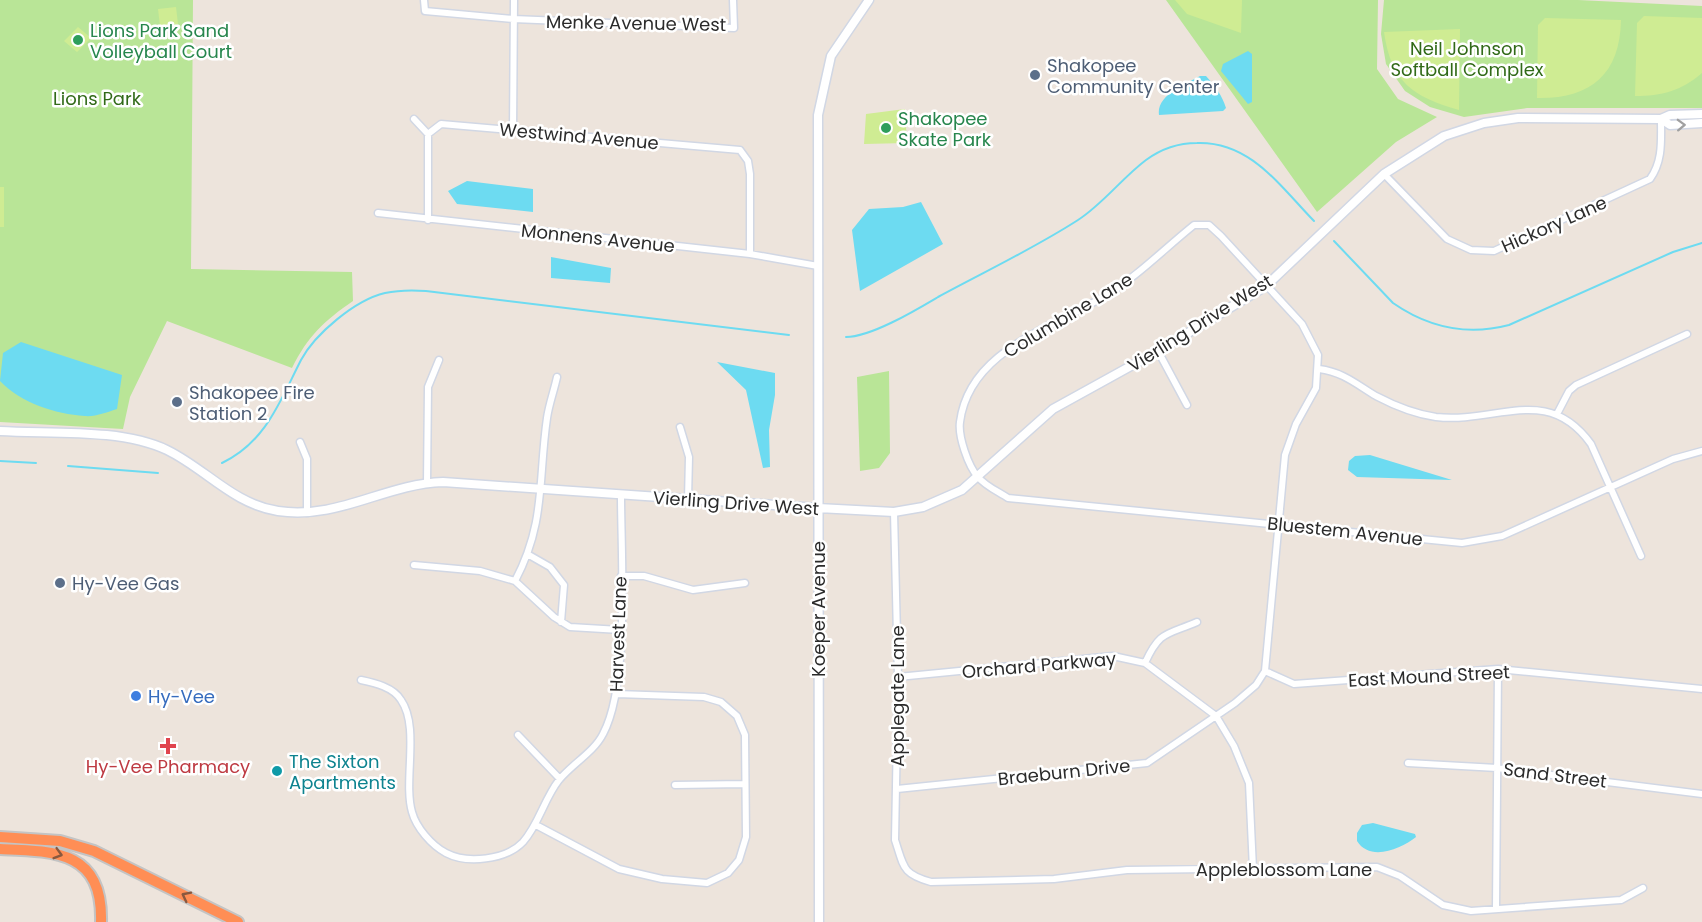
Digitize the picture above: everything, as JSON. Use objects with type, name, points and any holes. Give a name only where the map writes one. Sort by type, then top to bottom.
[{"type":"highway","points":[[0,837],[60,841],[94,851],[238,922]]},
{"type":"highway","points":[[0,849],[58,853],[74,860],[95,884],[100,896],[102,922]]},
{"type":"street","points":[[424,0],[425,11],[513,19]]},
{"type":"street","points":[[513,131],[514,0]]},
{"type":"street","name":"Menke Avenue West","points":[[513,19],[734,28],[734,0]]},
{"type":"street","name":"Koeper Avenue","points":[[819,922],[818,115],[831,56],[869,0]]},
{"type":"street","points":[[1661,119],[1670,115],[1702,114]]},
{"type":"street","name":"Vierling Drive West","points":[[0,431],[139,440],[178,456],[224,489],[246,501],[276,510],[307,513],[346,506],[401,487],[427,483],[894,512],[923,507],[962,490],[1053,409],[1158,351],[1266,286],[1384,174],[1444,136],[1484,123],[1518,118],[1661,119]]},
{"type":"street","points":[[414,119],[429,134],[429,220]]},
{"type":"street","points":[[1661,119],[1670,125],[1702,123]]},
{"type":"street","name":"Hickory Lane","points":[[1384,174],[1447,239],[1471,250],[1494,251],[1641,186],[1650,179],[1660,159],[1661,119]]},
{"type":"street","name":"Westwind Avenue","points":[[429,134],[441,124],[740,150],[748,161],[750,255]]},
{"type":"street","name":"Monnens Avenue","points":[[378,213],[750,255],[818,266]]},
{"type":"street","name":"Columbine Lane","points":[[978,477],[958,435],[962,405],[979,373],[1013,346],[1106,295],[1154,261],[1194,225],[1209,225],[1302,324],[1313,340],[1319,369]]},
{"type":"street","points":[[1557,414],[1569,391],[1576,385],[1687,334]]},
{"type":"street","points":[[1158,351],[1187,405]]},
{"type":"street","points":[[427,483],[428,387],[439,360]]},
{"type":"street","points":[[1265,671],[1289,440],[1316,388],[1319,369],[1346,375],[1374,395],[1416,413],[1456,419],[1526,408],[1557,414],[1582,432],[1591,444],[1641,556]]},
{"type":"street","points":[[515,580],[529,555],[537,526],[547,417],[557,378]]},
{"type":"street","points":[[680,427],[689,457],[688,499]]},
{"type":"street","points":[[300,442],[307,459],[307,513]]},
{"type":"street","name":"Bluestem Avenue","points":[[978,477],[1008,498],[1439,541],[1482,541],[1520,528],[1673,459],[1702,451]]},
{"type":"street","name":"Harvest Lane","points":[[361,680],[381,685],[401,699],[408,716],[411,811],[422,833],[446,853],[475,859],[503,854],[521,844],[536,825],[546,799],[560,779],[603,735],[617,694],[621,496]]},
{"type":"street","name":"Applegate Lane","points":[[894,512],[898,677],[895,840],[903,864],[912,877]]},
{"type":"street","points":[[529,555],[550,567],[564,585],[561,622]]},
{"type":"street","points":[[414,565],[480,571],[515,580],[561,622],[570,627],[620,630]]},
{"type":"street","points":[[621,576],[644,576],[693,590],[744,584]]},
{"type":"street","points":[[1145,663],[1154,642],[1169,632],[1197,622]]},
{"type":"street","name":"Orchard Parkway","points":[[898,677],[1113,656],[1145,663],[1216,716],[1234,746],[1249,783],[1253,869]]},
{"type":"street","points":[[1496,909],[1498,669]]},
{"type":"street","name":"East Mound Street","points":[[1265,671],[1294,684],[1498,669],[1702,689]]},
{"type":"street","name":"Braeburn Drive","points":[[897,789],[1147,763],[1256,686],[1265,671]]},
{"type":"street","points":[[536,825],[619,869],[662,879],[707,883],[728,873],[739,860],[746,837],[744,735],[737,716],[721,702],[704,697],[617,694]]},
{"type":"street","points":[[518,735],[560,779]]},
{"type":"street","name":"Sand Street","points":[[1408,763],[1497,768],[1702,794]]},
{"type":"street","points":[[675,785],[744,784]]},
{"type":"street","name":"Appleblossom Lane","points":[[912,877],[931,882],[1054,879],[1127,870],[1377,867],[1400,876],[1443,905],[1471,911],[1621,900],[1643,888]]},
{"type":"green space","name":"Lions Park","points":[[0,0],[193,0],[191,269],[352,272],[353,301],[333,315],[318,330],[304,347],[292,368],[167,321],[130,397],[123,429],[0,422]]},
{"type":"green space","points":[[1166,0],[1378,0],[1377,69],[1398,99],[1437,117],[1396,142],[1317,212]]},
{"type":"green space","points":[[1175,0],[1242,0],[1241,33],[1187,14]]},
{"type":"green space","name":"Neil Johnson Softball Complex","points":[[1384,0],[1578,0],[1702,6],[1702,108],[1527,108],[1464,117],[1430,107],[1405,91],[1386,64],[1381,34]]},
{"type":"green space","points":[[176,7],[178,24],[160,26],[158,9]]},
{"type":"green space","points":[[1644,16],[1702,18],[1702,73],[1671,91],[1635,96],[1637,23]]},
{"type":"green space","points":[[1545,18],[1621,20],[1615,56],[1608,69],[1587,88],[1572,94],[1537,98],[1538,25]]},
{"type":"green space","name":"Lions Park Sand Volleyball Court","points":[[78,27],[91,38],[77,52],[64,41]]},
{"type":"green space","points":[[1460,29],[1459,110],[1429,99],[1407,85],[1392,63],[1384,32]]},
{"type":"green space","name":"Shakopee Skate Park","points":[[905,109],[907,143],[864,144],[866,114]]},
{"type":"green space","points":[[0,187],[4,187],[4,227],[0,227]]},
{"type":"green space","points":[[889,371],[890,453],[879,468],[860,471],[857,377]]},
{"type":"water","points":[[1248,51],[1252,54],[1252,102],[1248,104],[1221,71],[1223,64]]},
{"type":"water","points":[[1200,76],[1206,76],[1218,91],[1226,108],[1223,111],[1159,115],[1159,108],[1167,96]]},
{"type":"water","points":[[467,181],[533,189],[533,212],[457,204],[448,191]]},
{"type":"water","points":[[921,202],[943,244],[860,291],[852,230],[869,209],[903,207]]},
{"type":"water","points":[[551,257],[611,268],[610,283],[551,278]]},
{"type":"water","points":[[21,342],[122,375],[117,409],[93,416],[74,415],[39,406],[8,389],[0,381],[3,353]]},
{"type":"water","points":[[717,362],[775,373],[775,395],[769,430],[770,467],[763,468],[746,390]]},
{"type":"water","points":[[1370,455],[1452,480],[1357,477],[1348,470],[1349,461],[1355,456]]},
{"type":"water","points":[[1373,823],[1415,834],[1416,837],[1394,849],[1370,851],[1357,841],[1357,833],[1362,825]]},
{"type":"waterway","points":[[846,337],[868,333],[893,322],[1044,241],[1087,214],[1146,160],[1176,145],[1216,144],[1233,149],[1263,168],[1314,221]]},
{"type":"waterway","points":[[1334,241],[1393,303],[1407,312],[1420,319],[1449,328],[1478,330],[1509,325],[1673,252],[1702,243]]},
{"type":"waterway","points":[[222,463],[250,444],[261,432],[307,350],[326,329],[349,310],[385,293],[406,290],[426,291],[789,335]]},
{"type":"waterway","points":[[0,461],[36,463]]},
{"type":"waterway","points":[[68,466],[158,473]]},
{"type":"place","name":"Lions Park Sand Volleyball Court","points":[[78,40]]},
{"type":"place","name":"Shakopee Community Center","points":[[1035,75]]},
{"type":"place","name":"Shakopee Skate Park","points":[[886,128]]},
{"type":"place","name":"Shakopee Fire Station 2","points":[[177,402]]},
{"type":"place","name":"Hy-Vee Gas","points":[[60,583]]},
{"type":"place","name":"Hy-Vee","points":[[136,696]]},
{"type":"place","name":"Hy-Vee Pharmacy","points":[[168,746]]},
{"type":"place","name":"The Sixton Apartments","points":[[277,771]]}]
